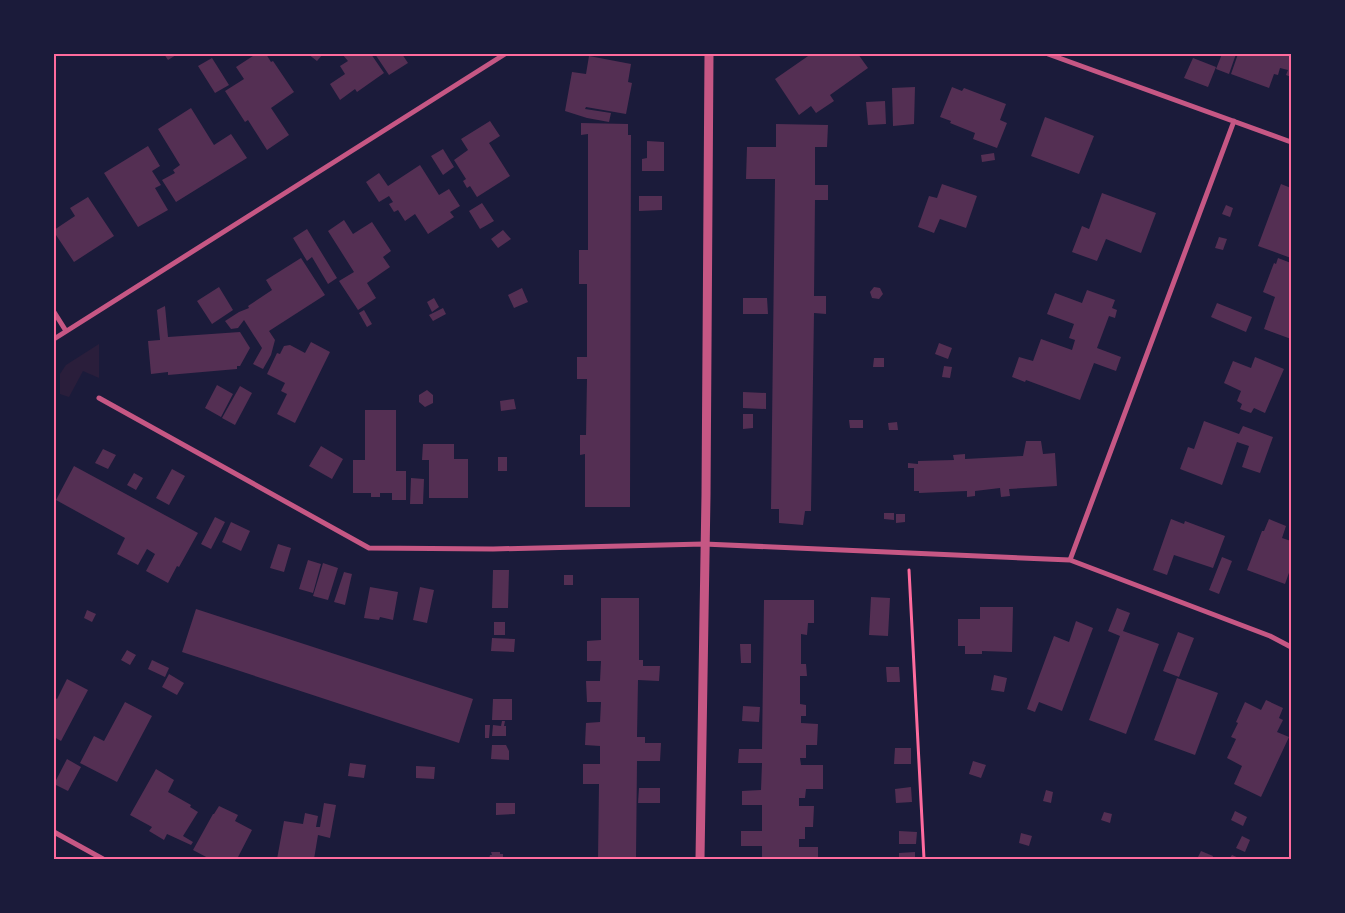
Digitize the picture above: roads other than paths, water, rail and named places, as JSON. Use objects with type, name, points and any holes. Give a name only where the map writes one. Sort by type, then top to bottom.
[{"type":"street","points":[[54,339],[505,54]]},
{"type":"street","points":[[700,859],[709,54]]},
{"type":"street","points":[[1048,54],[1291,142]]},
{"type":"street","points":[[1070,560],[1234,121]]},
{"type":"street","points":[[54,312],[66,331]]},
{"type":"street","points":[[99,398],[369,548],[493,549],[704,544],[1070,560],[1270,636],[1291,647]]},
{"type":"street","points":[[54,832],[103,859]]}]
